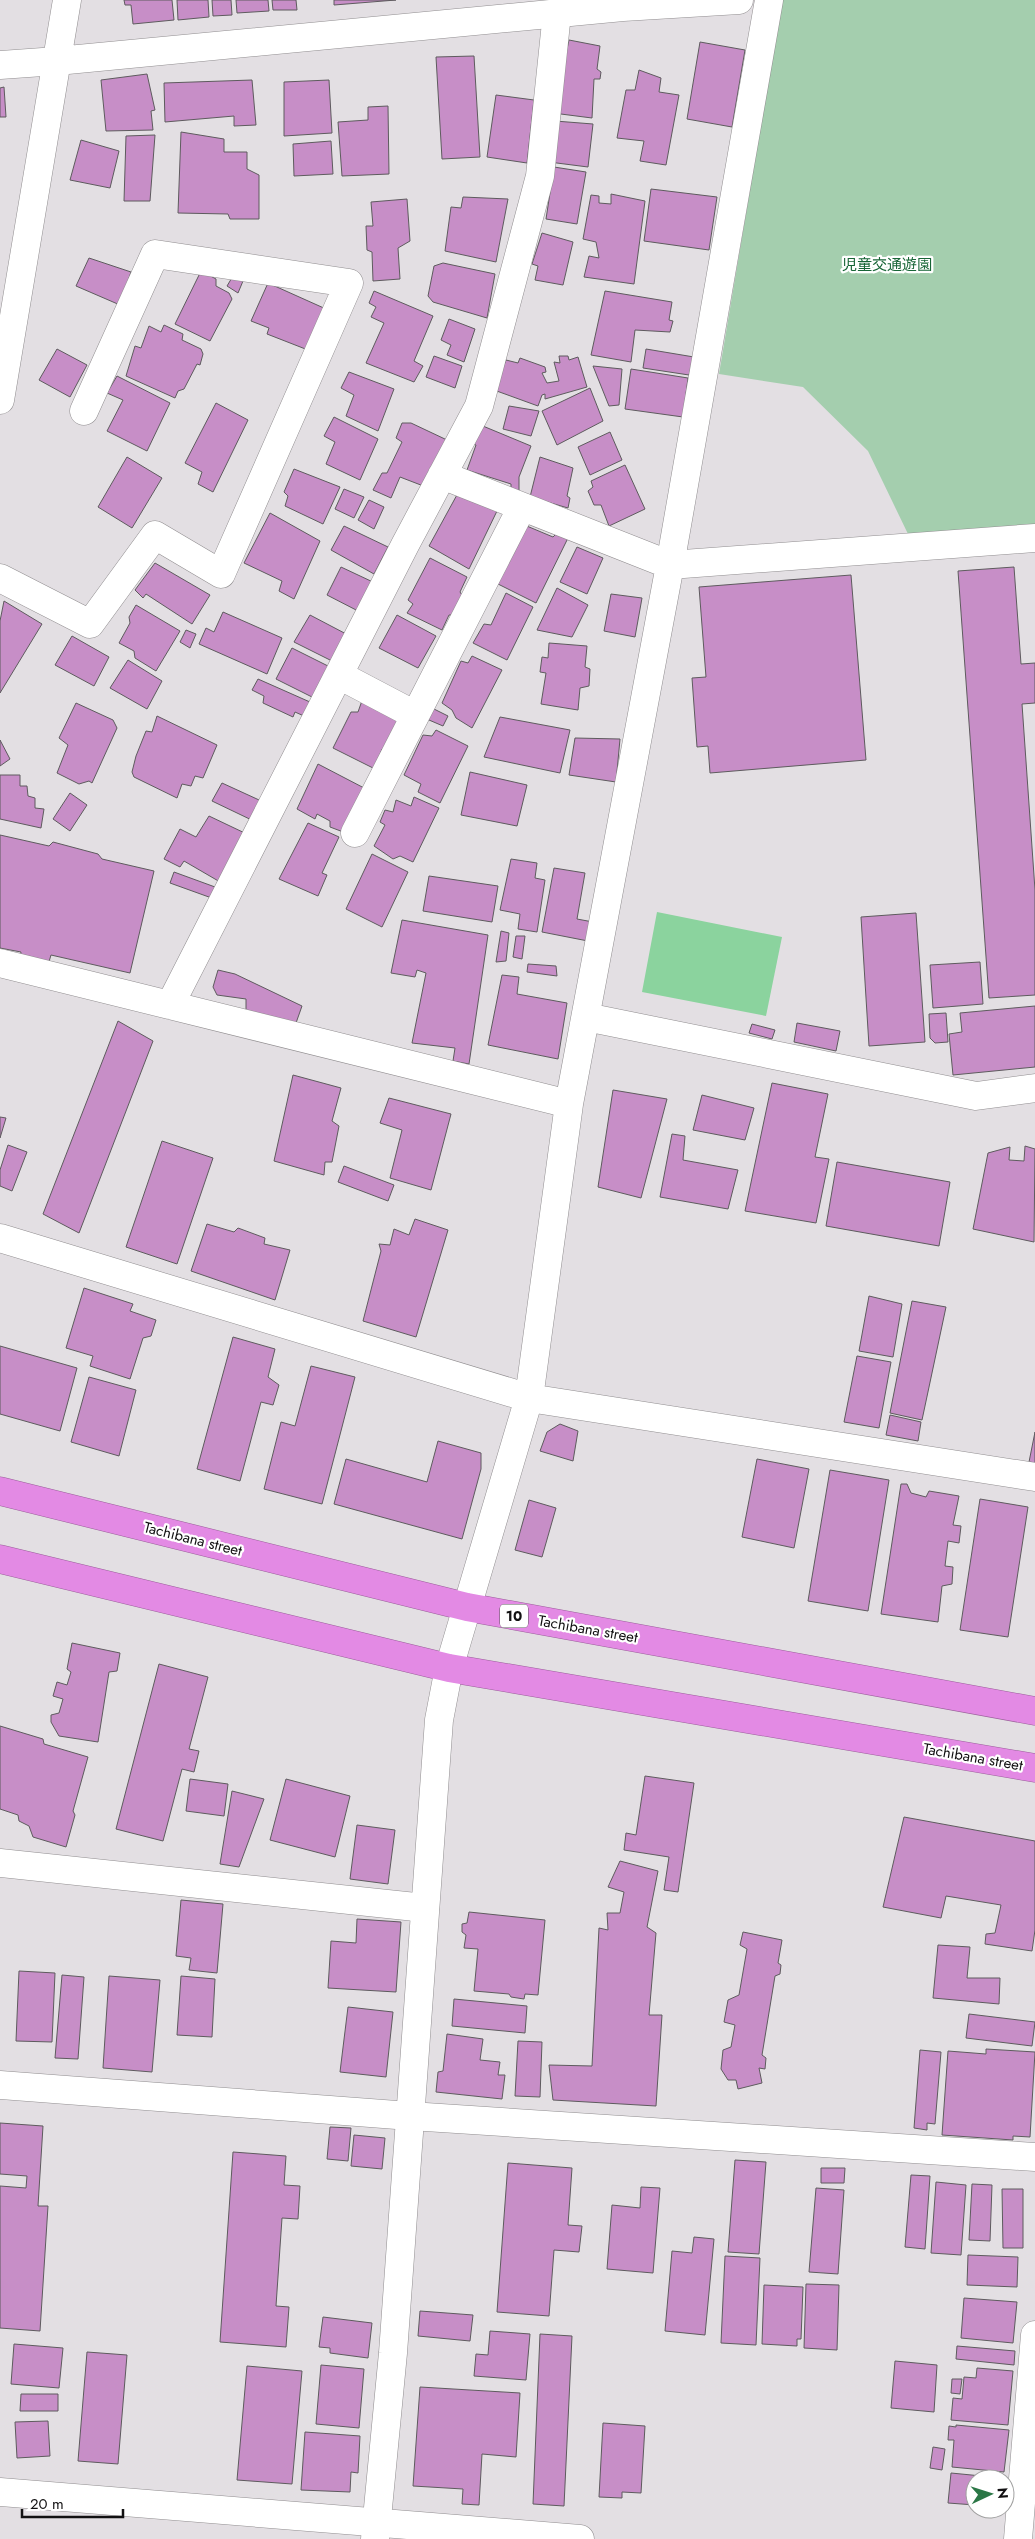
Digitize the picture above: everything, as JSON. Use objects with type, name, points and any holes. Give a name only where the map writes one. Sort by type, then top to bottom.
[{"type":"highway","name":"Tachibana street","points":[[0,1491],[467,1607],[1035,1710]]},
{"type":"highway","name":"Tachibana street","points":[[0,1559],[449,1668],[1035,1768]]},
{"type":"street","points":[[0,400],[67,0]]},
{"type":"street","points":[[0,65],[557,13],[620,3],[739,0]]},
{"type":"street","points":[[376,2531],[393,2353],[439,1720],[449,1668],[529,1398],[569,1104],[670,565],[769,0]]},
{"type":"street","points":[[170,1005],[479,406],[540,176],[557,13]]},
{"type":"street","points":[[0,578],[90,624],[154,535],[221,574],[349,283],[155,254],[84,411]]},
{"type":"street","points":[[442,475],[670,565],[1035,538]]},
{"type":"street","points":[[355,833],[522,507]]},
{"type":"street","points":[[339,675],[415,715]]},
{"type":"street","points":[[0,963],[569,1104]]},
{"type":"street","points":[[586,1017],[976,1096],[1035,1088]]},
{"type":"street","points":[[0,1238],[529,1398],[1035,1477]]},
{"type":"street","points":[[0,1863],[425,1908]]},
{"type":"street","points":[[0,2085],[410,2116],[1035,2157]]},
{"type":"street","points":[[1018,2539],[1035,2335]]},
{"type":"street","points":[[0,2492],[376,2531],[580,2539]]},
{"type":"green space","name":"児童交通遊園","points":[[782,0],[1035,0],[1035,526],[908,534],[868,451],[803,387],[719,374]]},
{"type":"shaded area","points":[[657,912],[782,937],[766,1016],[642,992]]},
{"type":"building","points":[[124,0],[172,0],[174,20],[133,24],[131,5],[125,5]]},
{"type":"building","points":[[177,0],[208,0],[209,17],[178,20]]},
{"type":"building","points":[[212,0],[231,0],[232,15],[213,16]]},
{"type":"building","points":[[236,0],[268,0],[269,11],[237,13]]},
{"type":"building","points":[[272,0],[296,0],[297,10],[273,10]]},
{"type":"building","points":[[334,0],[396,0],[334,5]]},
{"type":"building","points":[[569,40],[600,46],[597,69],[601,72],[600,79],[594,79],[592,118],[553,113]]},
{"type":"building","points":[[700,42],[745,50],[732,127],[687,119]]},
{"type":"building","points":[[474,56],[480,157],[442,159],[436,57]]},
{"type":"building","points":[[639,70],[661,78],[659,92],[679,95],[666,165],[640,161],[644,141],[617,138],[626,90],[635,90]]},
{"type":"building","points":[[147,74],[155,110],[151,111],[153,130],[106,131],[101,80]]},
{"type":"building","points":[[252,80],[256,125],[234,126],[234,116],[165,122],[164,83]]},
{"type":"building","points":[[329,80],[332,133],[284,136],[284,82]]},
{"type":"building","points":[[4,87],[6,117],[0,117],[0,88]]},
{"type":"building","points":[[496,95],[534,100],[527,163],[487,157]]},
{"type":"building","points":[[388,106],[389,174],[342,176],[338,122],[368,120],[368,107]]},
{"type":"building","points":[[555,121],[593,124],[588,167],[549,162]]},
{"type":"building","points":[[181,132],[224,139],[224,152],[247,152],[247,169],[259,175],[259,219],[230,219],[228,214],[178,213]]},
{"type":"building","points":[[155,135],[150,201],[124,201],[126,136]]},
{"type":"building","points":[[81,140],[119,151],[110,188],[70,180]]},
{"type":"building","points":[[331,141],[333,174],[294,176],[293,144]]},
{"type":"building","points":[[554,167],[586,172],[577,224],[546,219]]},
{"type":"building","points":[[651,189],[717,197],[709,250],[644,241]]},
{"type":"building","points":[[611,194],[645,201],[634,284],[584,277],[589,256],[599,258],[596,242],[583,239],[591,195],[599,196],[599,203],[611,204]]},
{"type":"building","points":[[463,197],[508,199],[496,262],[445,251],[451,207],[461,208]]},
{"type":"building","points":[[407,199],[410,241],[398,248],[400,279],[373,281],[372,252],[367,250],[366,226],[373,226],[371,202]]},
{"type":"building","points":[[542,233],[573,242],[563,285],[535,280],[538,266],[532,264]]},
{"type":"building","points":[[89,258],[131,272],[120,305],[76,286]]},
{"type":"building","points":[[443,263],[495,274],[487,318],[433,302],[428,296],[434,266]]},
{"type":"building","points":[[201,271],[216,279],[216,286],[229,293],[232,299],[210,341],[175,324]]},
{"type":"building","points":[[233,276],[243,281],[238,293],[227,286]]},
{"type":"building","points":[[268,283],[326,309],[308,350],[267,334],[269,328],[251,321]]},
{"type":"building","points":[[374,291],[433,316],[414,361],[423,366],[414,382],[366,363],[384,323],[371,317],[376,307],[369,303]]},
{"type":"building","points":[[605,291],[672,302],[669,320],[673,321],[670,332],[635,330],[631,362],[591,355]]},
{"type":"building","points":[[449,319],[475,329],[464,362],[447,355],[451,345],[441,340]]},
{"type":"building","points":[[164,325],[183,334],[182,340],[201,349],[203,354],[200,365],[197,364],[184,389],[178,391],[175,398],[126,376],[135,346],[141,348],[149,326],[161,332]]},
{"type":"building","points":[[57,349],[87,365],[70,397],[39,380]]},
{"type":"building","points":[[646,349],[694,357],[689,375],[643,368]]},
{"type":"building","points":[[434,356],[462,366],[455,388],[426,377]]},
{"type":"building","points":[[559,356],[568,356],[569,360],[578,357],[587,387],[545,399],[545,394],[542,395],[538,406],[494,390],[506,360],[518,363],[520,358],[545,367],[546,372],[542,373],[547,383],[559,381],[554,362],[560,363]]},
{"type":"building","points":[[593,366],[622,369],[619,405],[609,406]]},
{"type":"building","points":[[631,369],[688,378],[683,417],[625,409]]},
{"type":"building","points":[[349,372],[394,389],[378,431],[346,416],[354,395],[341,388]]},
{"type":"building","points":[[117,376],[170,403],[147,451],[107,431],[123,400],[107,393]]},
{"type":"building","points":[[590,388],[603,421],[557,445],[542,411]]},
{"type":"building","points":[[216,403],[248,420],[213,492],[198,484],[202,472],[185,463]]},
{"type":"building","points":[[509,406],[539,411],[531,436],[503,429]]},
{"type":"building","points":[[334,417],[378,439],[360,480],[326,464],[335,442],[324,436]]},
{"type":"building","points":[[402,423],[411,423],[447,440],[426,487],[400,477],[391,498],[373,490],[382,473],[387,473],[402,442],[396,438]]},
{"type":"building","points":[[478,424],[531,446],[519,477],[519,493],[511,492],[511,484],[467,470],[476,445],[470,443]]},
{"type":"building","points":[[610,432],[622,460],[590,475],[578,447]]},
{"type":"building","points":[[127,457],[162,478],[132,528],[98,507]]},
{"type":"building","points":[[540,457],[573,468],[567,496],[570,498],[568,508],[530,497]]},
{"type":"building","points":[[625,465],[645,509],[609,526],[601,505],[594,505],[588,491],[593,487],[591,481]]},
{"type":"building","points":[[294,469],[340,487],[323,524],[285,506],[288,496],[284,492]]},
{"type":"building","points":[[344,489],[364,497],[354,518],[335,509]]},
{"type":"building","points":[[458,493],[497,511],[469,569],[429,546]]},
{"type":"building","points":[[369,500],[384,507],[374,529],[358,520]]},
{"type":"building","points":[[270,513],[320,541],[294,599],[279,591],[282,581],[244,563]]},
{"type":"building","points":[[522,524],[553,537],[559,531],[568,538],[536,603],[498,584]]},
{"type":"building","points":[[344,526],[388,547],[374,574],[331,550]]},
{"type":"building","points":[[577,547],[603,558],[587,594],[560,582]]},
{"type":"building","points":[[430,558],[467,577],[460,592],[464,598],[455,615],[449,615],[442,630],[407,613],[413,604],[408,600]]},
{"type":"building","points":[[155,563],[210,595],[192,624],[146,594],[143,598],[135,590]]},
{"type":"building","points":[[341,567],[375,583],[360,612],[327,595]]},
{"type":"building","points":[[1014,567],[1021,664],[1035,663],[1035,703],[1022,704],[1035,890],[1035,995],[989,998],[958,571]]},
{"type":"building","points":[[851,575],[866,760],[710,773],[708,746],[697,747],[692,678],[706,677],[699,587]]},
{"type":"building","points":[[557,588],[588,605],[572,637],[537,630]]},
{"type":"building","points":[[506,593],[533,607],[507,660],[473,643],[484,624],[491,625]]},
{"type":"building","points":[[611,594],[642,598],[635,637],[604,631]]},
{"type":"building","points":[[4,601],[42,624],[0,693],[0,621]]},
{"type":"building","points":[[136,605],[180,631],[156,671],[135,658],[134,651],[119,643],[130,623],[129,617]]},
{"type":"building","points":[[223,612],[282,638],[267,674],[199,644],[206,628],[214,632]]},
{"type":"building","points":[[310,615],[350,636],[336,663],[294,642]]},
{"type":"building","points":[[397,615],[436,636],[418,668],[379,648]]},
{"type":"building","points":[[186,630],[196,634],[190,648],[180,642]]},
{"type":"building","points":[[72,636],[109,657],[94,686],[55,665]]},
{"type":"building","points":[[549,643],[587,646],[585,667],[590,669],[589,686],[580,688],[578,710],[541,704],[546,673],[540,672],[542,657],[548,658]]},
{"type":"building","points":[[292,648],[336,670],[318,700],[276,679]]},
{"type":"building","points":[[472,656],[502,670],[472,728],[456,718],[452,710],[442,703],[461,661],[468,663]]},
{"type":"building","points":[[128,660],[162,681],[147,709],[110,688]]},
{"type":"building","points":[[258,679],[319,706],[313,720],[295,712],[293,717],[263,703],[264,696],[252,690]]},
{"type":"building","points":[[364,695],[401,722],[386,750],[382,749],[375,769],[333,748],[351,712],[358,712]]},
{"type":"building","points":[[76,703],[113,720],[117,728],[92,783],[89,781],[79,784],[57,773],[68,745],[59,738]]},
{"type":"building","points":[[428,706],[448,716],[443,726],[422,717]]},
{"type":"building","points":[[157,716],[217,745],[203,778],[195,776],[191,786],[182,784],[177,798],[134,777],[132,772],[146,731],[152,732]]},
{"type":"building","points":[[500,717],[570,730],[560,773],[484,757]]},
{"type":"building","points":[[436,730],[468,746],[440,803],[418,792],[421,784],[404,775],[423,735],[432,736]]},
{"type":"building","points":[[575,738],[620,739],[616,782],[569,775]]},
{"type":"building","points":[[0,740],[10,759],[0,766]]},
{"type":"building","points":[[318,764],[366,789],[346,833],[330,827],[330,821],[317,814],[315,819],[297,809]]},
{"type":"building","points":[[470,772],[527,785],[517,826],[461,815]]},
{"type":"building","points":[[0,775],[20,775],[20,786],[27,786],[28,796],[35,798],[35,808],[44,809],[41,828],[0,819]]},
{"type":"building","points":[[222,783],[270,805],[260,824],[212,801]]},
{"type":"building","points":[[70,793],[87,805],[70,831],[53,819]]},
{"type":"building","points":[[414,797],[439,808],[413,862],[400,856],[393,859],[374,846],[385,825],[380,822],[385,810],[393,812],[396,800],[411,806]]},
{"type":"building","points":[[209,816],[251,836],[227,886],[184,861],[180,867],[164,859],[180,829],[196,837]]},
{"type":"building","points":[[308,823],[339,837],[322,873],[327,875],[318,896],[279,879]]},
{"type":"building","points":[[0,835],[49,846],[53,842],[98,854],[102,859],[154,871],[130,973],[51,955],[48,965],[20,958],[21,952],[0,948]]},
{"type":"building","points":[[372,854],[408,872],[382,927],[346,909]]},
{"type":"building","points":[[511,859],[537,863],[535,878],[545,880],[537,932],[518,929],[520,914],[500,910]]},
{"type":"building","points":[[554,868],[585,873],[577,919],[593,922],[588,941],[542,932]]},
{"type":"building","points":[[174,872],[226,891],[220,901],[170,883]]},
{"type":"building","points":[[429,876],[498,886],[492,922],[423,911]]},
{"type":"building","points":[[916,913],[925,1042],[869,1046],[861,917]]},
{"type":"building","points":[[402,920],[488,935],[469,1064],[453,1061],[455,1048],[412,1043],[426,973],[417,970],[415,977],[391,973]]},
{"type":"building","points":[[501,931],[509,933],[506,961],[496,962]]},
{"type":"building","points":[[516,936],[525,936],[522,959],[513,957]]},
{"type":"building","points":[[980,962],[983,1004],[933,1008],[930,965]]},
{"type":"building","points":[[528,964],[556,966],[557,976],[527,972]]},
{"type":"building","points":[[218,970],[235,974],[302,1006],[296,1023],[246,1013],[246,999],[217,995],[213,987]]},
{"type":"building","points":[[502,975],[519,977],[517,994],[567,1003],[558,1059],[488,1045]]},
{"type":"building","points":[[1035,1006],[1035,1067],[953,1075],[949,1034],[962,1032],[960,1013]]},
{"type":"building","points":[[946,1013],[948,1042],[935,1043],[930,1038],[929,1014]]},
{"type":"building","points":[[118,1021],[153,1041],[79,1233],[43,1214]]},
{"type":"building","points":[[797,1023],[840,1031],[836,1051],[794,1042]]},
{"type":"building","points":[[752,1024],[775,1030],[772,1039],[749,1033]]},
{"type":"building","points":[[293,1075],[341,1088],[332,1121],[339,1126],[332,1162],[325,1162],[324,1175],[274,1161]]},
{"type":"building","points":[[772,1083],[828,1094],[815,1157],[829,1159],[816,1223],[745,1211]]},
{"type":"building","points":[[613,1090],[667,1099],[641,1198],[598,1187]]},
{"type":"building","points":[[702,1095],[754,1108],[745,1140],[693,1130]]},
{"type":"building","points":[[389,1098],[451,1114],[431,1190],[390,1178],[402,1130],[380,1123]]},
{"type":"building","points":[[0,1117],[6,1118],[0,1138]]},
{"type":"building","points":[[672,1134],[685,1136],[683,1160],[738,1170],[728,1209],[660,1197]]},
{"type":"building","points":[[162,1141],[213,1158],[177,1264],[126,1247]]},
{"type":"building","points":[[8,1145],[27,1152],[12,1191],[0,1186],[0,1170]]},
{"type":"building","points":[[1025,1146],[1035,1149],[1034,1242],[973,1229],[988,1153],[1010,1147],[1009,1160],[1024,1161]]},
{"type":"building","points":[[837,1162],[950,1182],[939,1246],[826,1226]]},
{"type":"building","points":[[344,1166],[394,1185],[388,1201],[338,1182]]},
{"type":"building","points":[[415,1219],[448,1230],[416,1337],[363,1321],[381,1251],[379,1244],[390,1245],[394,1229],[409,1235]]},
{"type":"building","points":[[207,1224],[234,1232],[238,1228],[265,1238],[264,1244],[290,1250],[275,1300],[191,1271]]},
{"type":"building","points":[[84,1288],[133,1304],[130,1311],[156,1320],[151,1336],[143,1338],[130,1379],[90,1366],[93,1356],[66,1348]]},
{"type":"building","points":[[869,1296],[902,1304],[893,1357],[859,1351]]},
{"type":"building","points":[[912,1301],[946,1307],[922,1420],[890,1413]]},
{"type":"building","points":[[233,1337],[275,1349],[268,1377],[279,1385],[273,1405],[261,1402],[240,1481],[197,1469]]},
{"type":"building","points":[[0,1346],[77,1368],[60,1431],[0,1414]]},
{"type":"building","points":[[857,1356],[891,1362],[879,1428],[844,1422]]},
{"type":"building","points":[[311,1366],[355,1377],[322,1504],[264,1489],[281,1422],[295,1426]]},
{"type":"building","points":[[89,1377],[136,1390],[119,1456],[71,1442]]},
{"type":"building","points":[[890,1415],[921,1422],[918,1441],[886,1435]]},
{"type":"building","points":[[560,1424],[578,1431],[573,1461],[540,1451],[547,1432]]},
{"type":"building","points":[[1035,1432],[1035,1463],[1029,1462]]},
{"type":"building","points":[[438,1441],[481,1453],[481,1469],[462,1539],[334,1504],[346,1459],[427,1482]]},
{"type":"building","points":[[757,1459],[809,1469],[794,1548],[742,1537]]},
{"type":"building","points":[[830,1470],[889,1480],[868,1611],[808,1601]]},
{"type":"building","points":[[901,1484],[907,1484],[911,1493],[926,1497],[929,1491],[959,1496],[953,1525],[961,1526],[959,1543],[948,1541],[945,1566],[953,1567],[952,1584],[942,1586],[938,1622],[881,1614]]},
{"type":"building","points":[[980,1499],[1028,1507],[1008,1637],[960,1630]]},
{"type":"building","points":[[529,1500],[556,1508],[542,1557],[515,1550]]},
{"type":"building","points":[[72,1643],[120,1653],[117,1671],[109,1672],[98,1742],[59,1736],[51,1722],[51,1715],[59,1713],[63,1699],[53,1696],[57,1682],[67,1685],[71,1672],[67,1669]]},
{"type":"building","points":[[159,1664],[208,1677],[189,1749],[199,1751],[194,1772],[182,1769],[163,1841],[116,1829]]},
{"type":"building","points":[[0,1726],[43,1739],[44,1744],[88,1757],[73,1811],[75,1815],[66,1847],[33,1837],[29,1826],[19,1821],[18,1815],[0,1809]]},
{"type":"building","points":[[645,1776],[694,1783],[678,1892],[664,1890],[669,1857],[624,1850],[626,1833],[636,1835]]},
{"type":"building","points":[[190,1779],[228,1784],[224,1816],[186,1811]]},
{"type":"building","points":[[286,1779],[350,1796],[335,1857],[270,1840]]},
{"type":"building","points":[[232,1791],[264,1799],[239,1867],[220,1864]]},
{"type":"building","points":[[904,1817],[1035,1841],[1035,1930],[1032,1951],[985,1944],[986,1934],[995,1933],[1001,1905],[946,1896],[941,1918],[883,1907]]},
{"type":"building","points":[[357,1825],[395,1830],[388,1884],[350,1879]]},
{"type":"building","points":[[620,1861],[658,1871],[647,1927],[656,1933],[649,2015],[662,2015],[656,2106],[553,2100],[549,2065],[592,2066],[599,1928],[608,1930],[607,1913],[620,1913],[624,1892],[608,1887]]},
{"type":"building","points":[[181,1900],[223,1904],[217,1973],[189,1970],[191,1958],[176,1956]]},
{"type":"building","points":[[469,1912],[545,1920],[538,1995],[525,1994],[524,1999],[511,1997],[509,1994],[474,1991],[478,1949],[464,1948],[466,1935],[462,1932],[462,1924],[467,1923]]},
{"type":"building","points":[[357,1919],[401,1922],[396,1992],[328,1988],[331,1941],[356,1943]]},
{"type":"building","points":[[743,1932],[782,1940],[778,1963],[781,1965],[780,1974],[775,1976],[762,2055],[766,2058],[765,2069],[759,2068],[762,2083],[738,2089],[736,2080],[728,2080],[721,2069],[723,2050],[731,2047],[735,2025],[724,2022],[728,2000],[739,1995],[747,1949],[740,1945]]},
{"type":"building","points":[[938,1945],[970,1947],[967,1978],[1000,1978],[999,2004],[933,1998]]},
{"type":"building","points":[[19,1971],[55,1973],[52,2042],[16,2041]]},
{"type":"building","points":[[62,1975],[84,1977],[78,2059],[55,2058]]},
{"type":"building","points":[[109,1976],[160,1980],[152,2072],[103,2068]]},
{"type":"building","points":[[181,1976],[215,1979],[212,2037],[177,2035]]},
{"type":"building","points":[[454,1999],[527,2006],[525,2033],[452,2026]]},
{"type":"building","points":[[348,2007],[393,2012],[386,2077],[340,2072]]},
{"type":"building","points":[[969,2014],[1035,2022],[1032,2046],[966,2038]]},
{"type":"building","points":[[447,2034],[483,2039],[480,2060],[500,2062],[498,2075],[505,2075],[502,2099],[436,2092],[438,2072],[443,2071]]},
{"type":"building","points":[[518,2041],[542,2042],[540,2097],[515,2096]]},
{"type":"building","points":[[986,2049],[1035,2052],[1030,2137],[1013,2136],[1013,2140],[942,2135],[948,2051],[986,2054]]},
{"type":"building","points":[[920,2050],[941,2052],[935,2124],[927,2123],[927,2130],[914,2128]]},
{"type":"building","points":[[0,2123],[43,2126],[38,2206],[48,2206],[40,2331],[0,2328],[0,2186],[26,2188],[27,2176],[0,2174]]},
{"type":"building","points":[[330,2127],[351,2128],[348,2161],[327,2159]]},
{"type":"building","points":[[354,2135],[385,2138],[382,2169],[351,2166]]},
{"type":"building","points":[[233,2152],[286,2156],[284,2185],[300,2186],[298,2219],[282,2218],[276,2306],[289,2307],[286,2347],[220,2342]]},
{"type":"building","points":[[735,2160],[766,2162],[759,2254],[728,2252]]},
{"type":"building","points":[[508,2163],[572,2168],[568,2225],[582,2226],[579,2252],[554,2250],[549,2316],[497,2312]]},
{"type":"building","points":[[821,2168],[845,2168],[844,2183],[821,2183]]},
{"type":"building","points":[[911,2175],[930,2176],[925,2249],[905,2247]]},
{"type":"building","points":[[936,2182],[966,2185],[961,2255],[931,2253]]},
{"type":"building","points":[[972,2184],[992,2185],[990,2241],[969,2240]]},
{"type":"building","points":[[641,2187],[660,2188],[653,2273],[607,2269],[612,2205],[640,2208]]},
{"type":"building","points":[[816,2188],[844,2190],[838,2274],[809,2272]]},
{"type":"building","points":[[1002,2189],[1023,2189],[1023,2248],[1003,2248]]},
{"type":"building","points":[[694,2237],[714,2239],[705,2335],[665,2331],[672,2251],[692,2253]]},
{"type":"building","points":[[968,2255],[1018,2257],[1017,2287],[967,2285]]},
{"type":"building","points":[[725,2256],[760,2258],[756,2345],[721,2343]]},
{"type":"building","points":[[806,2284],[839,2285],[837,2350],[804,2348]]},
{"type":"building","points":[[764,2285],[803,2287],[801,2339],[797,2339],[797,2346],[762,2344]]},
{"type":"building","points":[[964,2298],[1017,2302],[1013,2343],[961,2338]]},
{"type":"building","points":[[420,2311],[473,2315],[470,2341],[418,2336]]},
{"type":"building","points":[[323,2317],[372,2323],[368,2358],[330,2353],[330,2348],[319,2347]]},
{"type":"building","points":[[490,2331],[530,2334],[526,2380],[474,2376],[476,2354],[488,2355]]},
{"type":"building","points":[[540,2334],[572,2336],[564,2506],[533,2504]]},
{"type":"building","points":[[14,2344],[63,2348],[59,2388],[11,2384]]},
{"type":"building","points":[[957,2346],[1015,2351],[1014,2365],[956,2359]]},
{"type":"building","points":[[87,2352],[127,2355],[118,2464],[78,2461]]},
{"type":"building","points":[[895,2361],[937,2365],[934,2412],[891,2408]]},
{"type":"building","points":[[321,2365],[364,2369],[359,2428],[316,2424]]},
{"type":"building","points":[[247,2366],[302,2371],[292,2484],[237,2480]]},
{"type":"building","points":[[977,2368],[1013,2371],[1008,2425],[951,2420],[953,2398],[962,2399],[964,2377],[976,2378]]},
{"type":"building","points":[[952,2379],[962,2379],[960,2394],[951,2393]]},
{"type":"building","points":[[420,2387],[520,2393],[516,2457],[482,2454],[479,2505],[462,2504],[463,2489],[413,2486]]},
{"type":"building","points":[[21,2394],[58,2394],[58,2411],[20,2411]]},
{"type":"building","points":[[48,2421],[50,2456],[17,2458],[15,2422]]},
{"type":"building","points":[[603,2423],[645,2426],[641,2493],[622,2492],[622,2498],[599,2497]]},
{"type":"building","points":[[956,2425],[1009,2430],[1004,2469],[952,2467],[954,2440],[948,2440],[949,2426],[956,2427]]},
{"type":"building","points":[[305,2432],[360,2436],[358,2473],[351,2472],[350,2492],[301,2490]]},
{"type":"building","points":[[933,2447],[945,2449],[942,2470],[930,2468]]},
{"type":"building","points":[[951,2473],[965,2474],[965,2504],[948,2503]]}]
